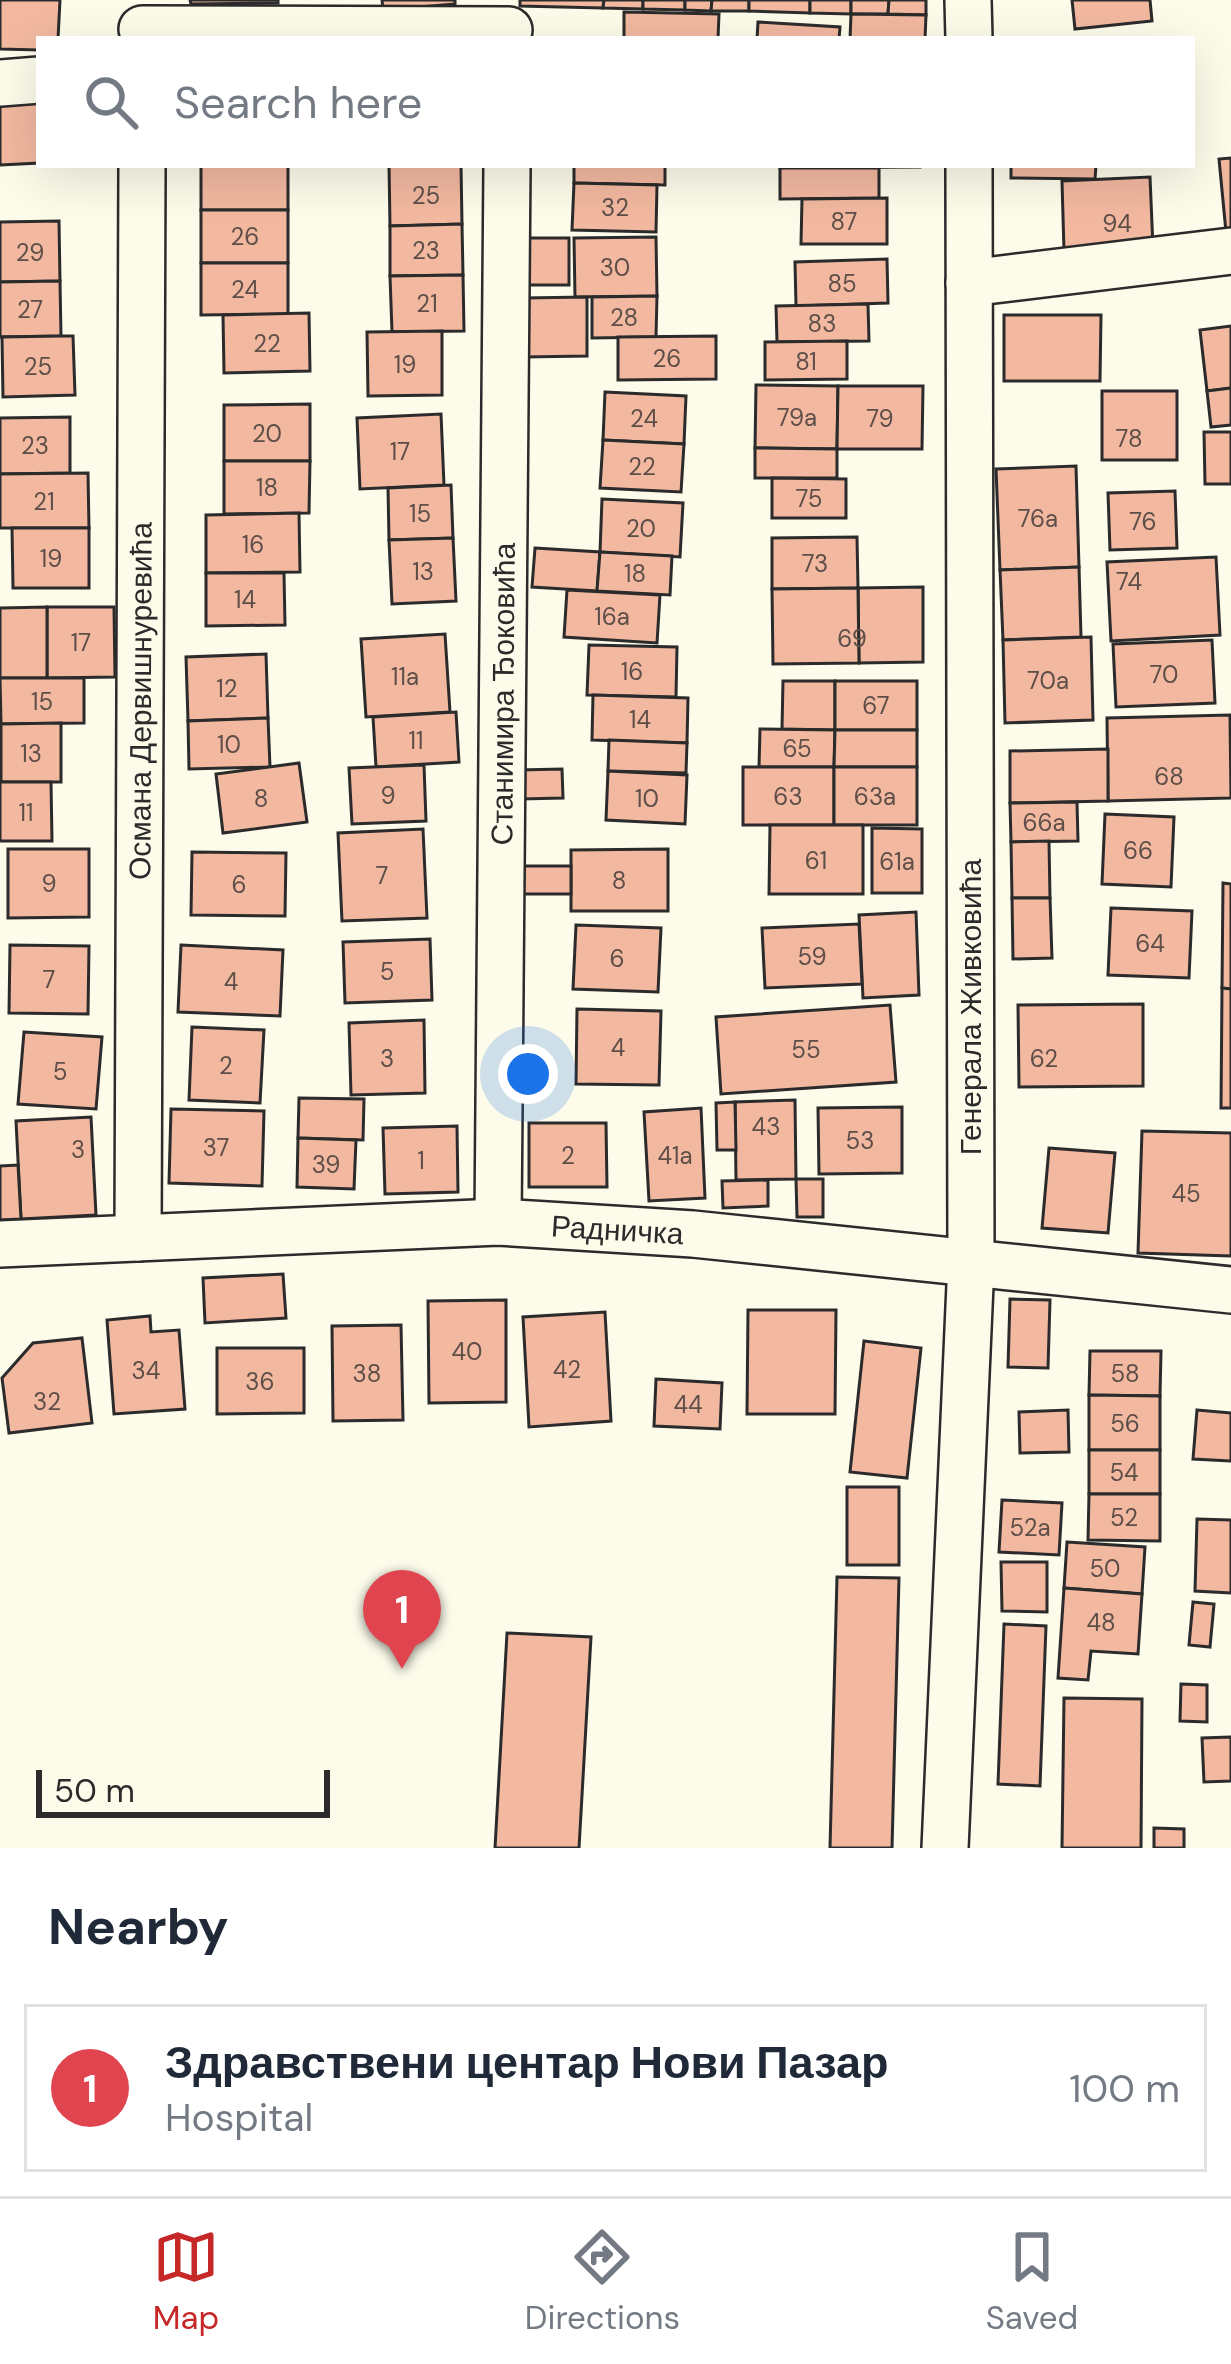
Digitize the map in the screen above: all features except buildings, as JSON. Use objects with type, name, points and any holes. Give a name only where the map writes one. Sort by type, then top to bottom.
[{"type":"street","points":[[968,0],[968,36]]},
{"type":"street","points":[[142,23],[509,23]]},
{"type":"street","points":[[0,83],[36,80]]},
{"type":"street","name":"Османа Дервишнуревића","points":[[139,1238],[142,168]]},
{"type":"street","name":"Станимира Ђоковића","points":[[498,1222],[508,168]]},
{"type":"street","name":"Генерала Живковића","points":[[945,1848],[971,1262],[969,168]]},
{"type":"street","points":[[969,283],[1231,251]]},
{"type":"street","name":"Радничка","points":[[0,1244],[498,1222],[692,1234],[1231,1290]]},
{"type":"place","name":"Здравствени центар Нови Пазар","points":[[402,1669]]}]
